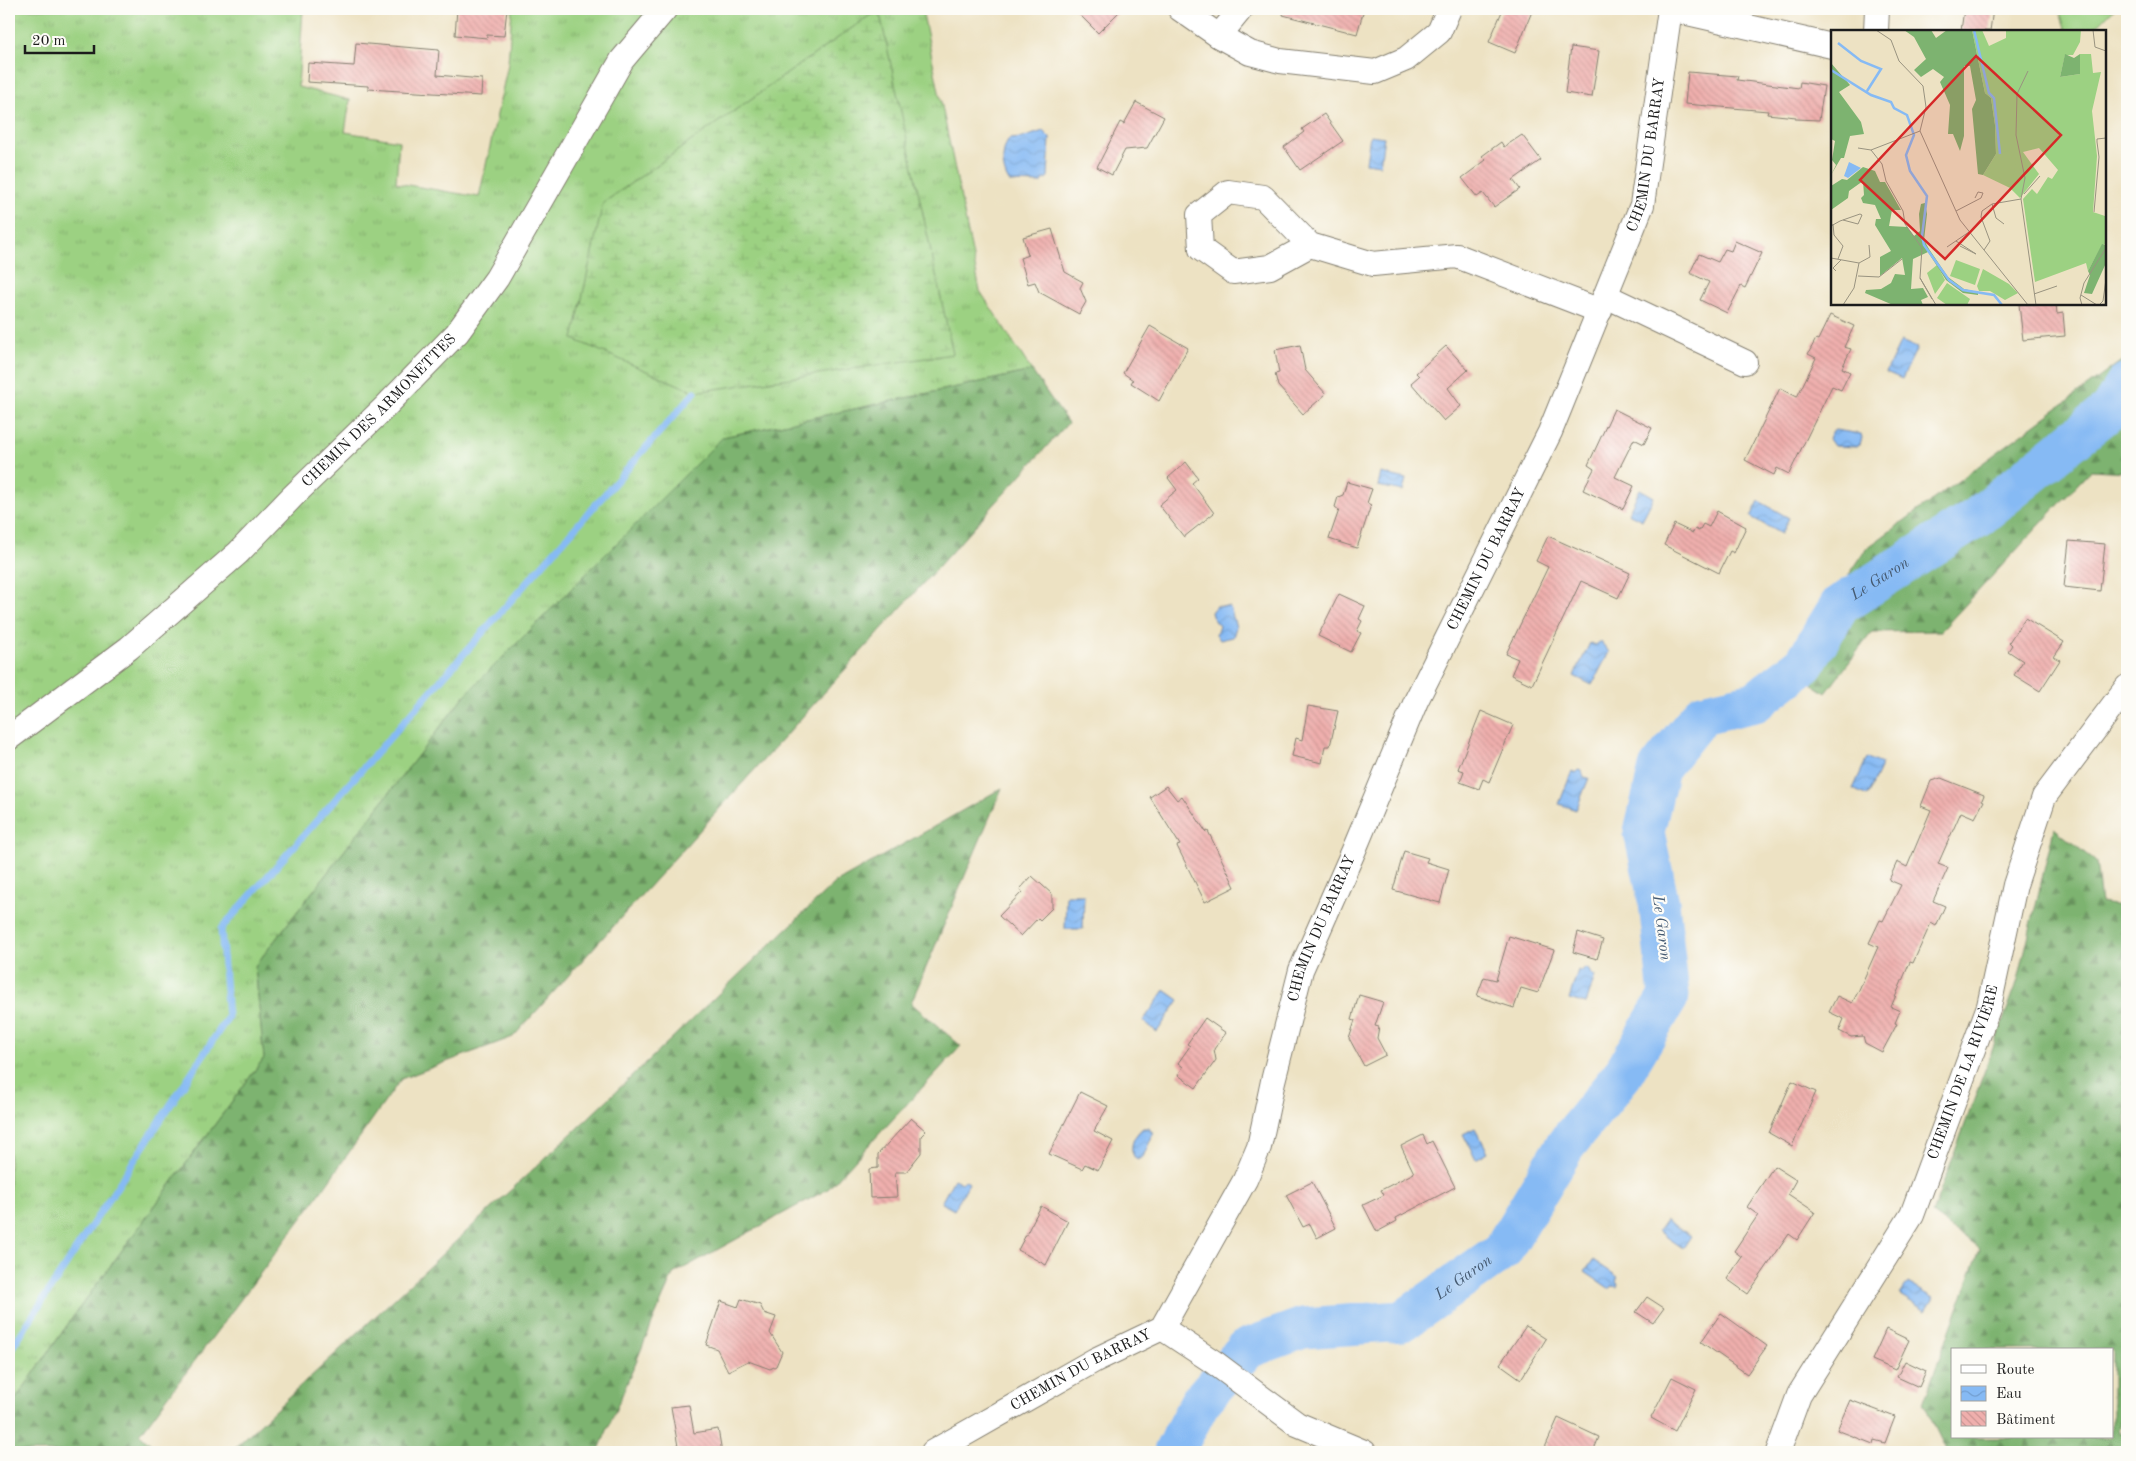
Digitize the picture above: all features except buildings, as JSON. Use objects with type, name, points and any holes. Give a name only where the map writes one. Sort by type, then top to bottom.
[{"type":"street","name":"CHEMIN DES ARMONETTES","points":[[9,738],[129,648],[224,565],[292,496],[385,407],[457,333],[497,278],[622,60],[665,9]]},
{"type":"street","points":[[1180,9],[1219,36],[1250,53],[1280,62],[1375,72],[1406,59],[1439,32],[1449,9]]},
{"type":"street","points":[[1219,36],[1241,9]]},
{"type":"street","points":[[1670,9],[1831,46]]},
{"type":"street","name":"CHEMIN DU BARRAY","points":[[933,1452],[1095,1360],[1162,1328],[1245,1180],[1259,1147],[1272,1081],[1301,970],[1354,850],[1416,701],[1550,432],[1642,205],[1670,9]]},
{"type":"street","points":[[1876,30],[1877,9]]},
{"type":"street","points":[[1310,245],[1373,264],[1457,256],[1603,304],[1746,362]]},
{"type":"street","name":"CHEMIN DE LA RIVIÈRE","points":[[1778,1452],[1799,1395],[1912,1215],[1988,1006],[2014,885],[2044,797],[2127,687]]},
{"type":"street","points":[[1162,1328],[1224,1370],[1297,1424],[1364,1452]]},
{"type":"path","points":[[9,980],[13,1064],[9,1076]]},
{"type":"green space","points":[[9,9],[303,9],[298,87],[350,100],[345,132],[399,141],[396,183],[479,197],[508,64],[512,9],[922,9],[980,291],[1032,371],[723,437],[465,695],[255,966],[264,1058],[75,1314],[9,1409]]},
{"type":"green space","points":[[879,9],[953,354],[695,392],[573,339],[603,203]]},
{"type":"green space","points":[[2059,9],[2114,9],[2097,26],[2066,30]]},
{"type":"green space","points":[[2127,357],[2127,472],[2091,470],[1941,631],[1872,632],[1826,693],[1787,667],[1867,548]]},
{"type":"green space","points":[[1032,371],[1068,423],[513,1037],[401,1079],[316,1199],[140,1434],[159,1452],[9,1452],[9,1409],[75,1314],[264,1058],[255,966],[465,695],[723,437]]},
{"type":"green space","points":[[1002,788],[911,1003],[961,1046],[828,1189],[673,1274],[598,1452],[230,1452],[587,1119],[835,883]]},
{"type":"green space","points":[[2054,828],[2096,862],[2101,903],[2127,907],[2127,1400],[2119,1431],[2127,1432],[2127,1452],[1947,1452],[1923,1403],[1980,1249],[1932,1214],[2018,980]]},
{"type":"water","points":[[1043,131],[1050,138],[1048,177],[1040,183],[1009,182],[1004,171],[1003,154],[1009,139],[1022,138]]},
{"type":"water","points":[[1370,135],[1384,137],[1380,165],[1366,163]]},
{"type":"water","points":[[1901,341],[1917,348],[1902,379],[1886,372]]},
{"type":"water","points":[[1835,430],[1861,434],[1860,444],[1856,447],[1834,446],[1829,439],[1831,433]]},
{"type":"water","points":[[1381,473],[1406,479],[1403,491],[1378,486]]},
{"type":"water","points":[[1640,489],[1654,497],[1642,520],[1628,513]]},
{"type":"water","points":[[1759,501],[1789,518],[1781,534],[1751,517]]},
{"type":"water","points":[[1216,606],[1230,607],[1236,627],[1233,637],[1220,640],[1216,635],[1219,626],[1211,612]]},
{"type":"water","points":[[1601,642],[1609,652],[1592,685],[1574,676],[1590,643],[1595,645]]},
{"type":"water","points":[[1867,758],[1882,764],[1867,796],[1853,789]]},
{"type":"water","points":[[1578,770],[1582,771],[1584,777],[1589,778],[1576,810],[1559,804],[1572,771],[1576,773]]},
{"type":"water","points":[[1066,895],[1084,895],[1083,929],[1065,929]]},
{"type":"water","points":[[1585,968],[1595,976],[1586,1004],[1569,999],[1578,970],[1582,972]]},
{"type":"water","points":[[1165,990],[1179,1000],[1157,1032],[1143,1021]]},
{"type":"water","points":[[1143,1128],[1149,1128],[1153,1134],[1143,1157],[1137,1160],[1132,1152],[1132,1143],[1136,1135]]},
{"type":"water","points":[[1475,1128],[1488,1152],[1476,1159],[1463,1134]]},
{"type":"water","points":[[954,1179],[962,1183],[965,1180],[969,1183],[954,1210],[941,1203]]},
{"type":"water","points":[[1666,1220],[1691,1236],[1683,1248],[1658,1231]]},
{"type":"water","points":[[1593,1260],[1618,1277],[1616,1280],[1617,1287],[1612,1286],[1610,1289],[1585,1272]]},
{"type":"water","points":[[1908,1283],[1934,1298],[1926,1311],[1900,1295]]},
{"type":"waterway","name":"Le Garon","points":[[1174,1452],[1200,1402],[1246,1349],[1303,1328],[1403,1321],[1502,1251],[1565,1146],[1622,1075],[1669,996],[1659,903],[1644,832],[1659,768],[1702,714],[1755,702],[1804,664],[1840,605],[1978,517],[2110,410],[2127,383]]},
{"type":"waterway","points":[[9,1352],[228,1017],[221,929],[695,392]]}]
